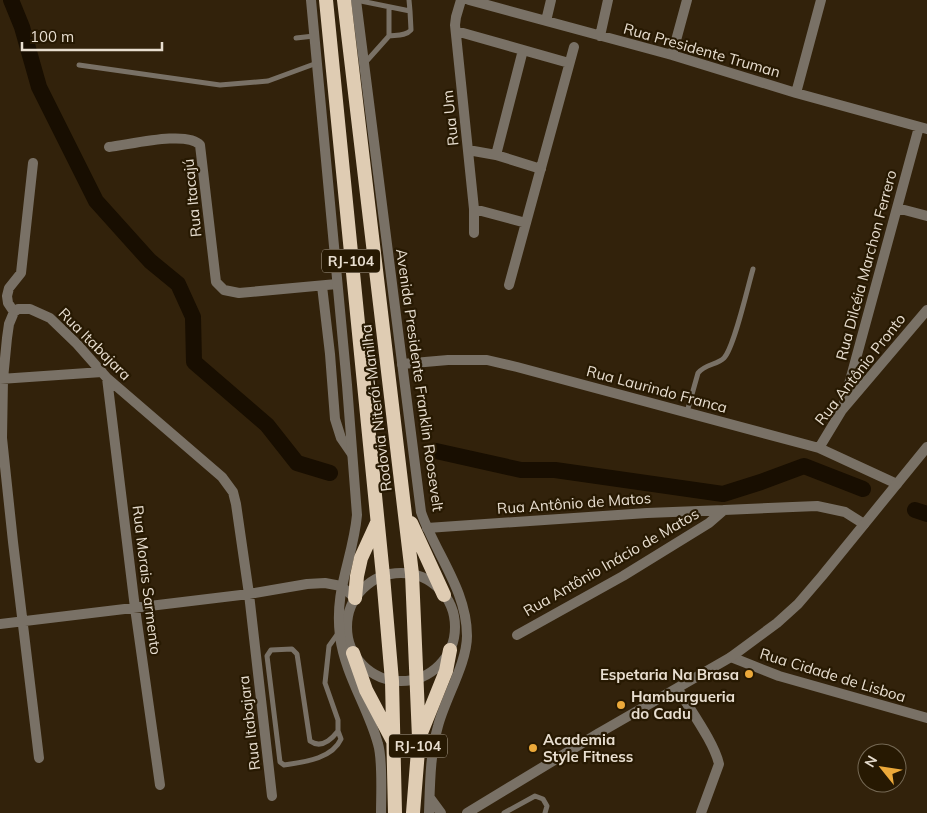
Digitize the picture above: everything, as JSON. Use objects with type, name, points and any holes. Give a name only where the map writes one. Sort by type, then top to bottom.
[{"type":"highway","name":"Rodovia Niterói-Manilha","points":[[326,0],[392,681],[395,813]]},
{"type":"highway","name":"Rodovia Niterói-Manilha","points":[[344,0],[412,574],[419,738],[413,813]]},
{"type":"highway","points":[[348,25],[352,0]]},
{"type":"highway","points":[[404,506],[444,595]]},
{"type":"highway","points":[[355,598],[361,558],[377,522]]},
{"type":"highway","points":[[419,738],[446,671],[450,650]]},
{"type":"highway","points":[[353,653],[366,690],[394,744]]},
{"type":"street","points":[[311,0],[356,506],[355,530],[341,586],[338,608],[340,631],[347,664],[374,729],[379,746],[381,813]]},
{"type":"street","name":"Avenida Presidente Franklin Roosevelt","points":[[356,0],[421,512],[458,591],[467,636],[458,672],[437,729],[429,813]]},
{"type":"street","name":"Rua Um","points":[[461,0],[456,17],[456,31],[474,209],[474,233]]},
{"type":"street","name":"Rua Presidente Truman","points":[[469,0],[923,128]]},
{"type":"street","points":[[546,21],[551,0]]},
{"type":"street","points":[[600,36],[608,0]]},
{"type":"street","points":[[672,56],[687,0]]},
{"type":"street","points":[[796,93],[821,0]]},
{"type":"street","points":[[456,31],[570,64]]},
{"type":"street","points":[[509,285],[574,47]]},
{"type":"street","points":[[496,155],[523,50]]},
{"type":"street","name":"Rua Dilcéia Marchon Ferrero","points":[[842,410],[897,208],[923,128]]},
{"type":"street","name":"Rua Itacajú","points":[[109,147],[180,137],[194,140],[200,145],[216,282],[224,290],[239,293],[322,286]]},
{"type":"street","points":[[468,150],[496,155],[541,169]]},
{"type":"street","points":[[33,163],[21,273],[9,288],[7,296],[8,303],[14,312],[9,324],[2,379],[2,438],[40,758]]},
{"type":"street","points":[[897,208],[927,216]]},
{"type":"street","points":[[474,209],[526,223]]},
{"type":"street","points":[[337,284],[322,286],[336,419],[341,438],[352,454]]},
{"type":"street","name":"Rua Itabajara","points":[[14,312],[18,309],[30,309],[50,318],[104,375],[228,484],[233,492],[249,594],[272,796]]},
{"type":"street","name":"Rua Antônio Pronto","points":[[819,448],[842,410],[927,310]]},
{"type":"street","name":"Rua Laurindo Franca","points":[[402,364],[448,360],[487,360],[819,448],[897,484]]},
{"type":"street","points":[[2,379],[104,375]]},
{"type":"street","name":"Rua Morais Sarmento","points":[[104,375],[160,785]]},
{"type":"street","points":[[467,813],[599,733],[731,657],[777,623],[798,604],[822,576],[927,447]]},
{"type":"street","points":[[724,510],[817,506],[845,512],[864,524]]},
{"type":"street","name":"Rua Antônio de Matos","points":[[427,528],[724,510]]},
{"type":"street","name":"Rua Antônio Inácio de Matos","points":[[517,635],[623,576],[709,523],[724,510]]},
{"type":"street","points":[[395,573],[412,574],[430,582],[444,595],[453,612],[454,632],[450,650],[436,668],[417,679],[392,681],[374,674],[362,665],[353,653],[348,638],[347,622],[355,598],[369,583],[383,576],[395,573]]},
{"type":"street","points":[[0,624],[249,594],[307,584],[326,583],[341,586],[355,598]]},
{"type":"street","points":[[454,632],[467,636]]},
{"type":"street","name":"Rua Cidade de Lisboa","points":[[731,657],[779,676],[927,718]]},
{"type":"street","points":[[678,689],[710,742],[719,764],[701,813]]},
{"type":"street","points":[[430,798],[441,813]]},
{"type":"lane","points":[[356,0],[410,11]]},
{"type":"lane","points":[[364,64],[389,36],[410,32],[409,0]]},
{"type":"lane","points":[[389,8],[389,36]]},
{"type":"lane","points":[[296,38],[315,36]]},
{"type":"lane","points":[[79,65],[220,85],[268,81],[317,62]]},
{"type":"lane","points":[[687,412],[698,373],[702,368],[722,360],[730,348],[753,269]]},
{"type":"lane","points":[[338,731],[331,741],[319,744],[310,741],[297,654],[292,650],[272,650],[267,656],[280,762],[284,765],[310,761],[329,753],[338,745],[340,739],[338,720],[326,682],[329,646],[340,631]]},
{"type":"lane","points":[[504,813],[535,796],[542,799],[546,806],[545,813]]},
{"type":"waterway","points":[[11,0],[22,27],[39,87],[96,201],[150,261],[178,284],[193,317],[194,362],[267,425],[297,463],[330,473]]},
{"type":"waterway","points":[[436,451],[521,470],[555,470],[723,494],[804,466],[863,489]]},
{"type":"waterway","points":[[915,510],[927,514]]},
{"type":"place","name":"Espetaria Na Brasa","points":[[749,674]]},
{"type":"place","name":"Hamburgueria do Cadu","points":[[621,705]]},
{"type":"place","name":"Academia Style Fitness","points":[[533,748]]}]
